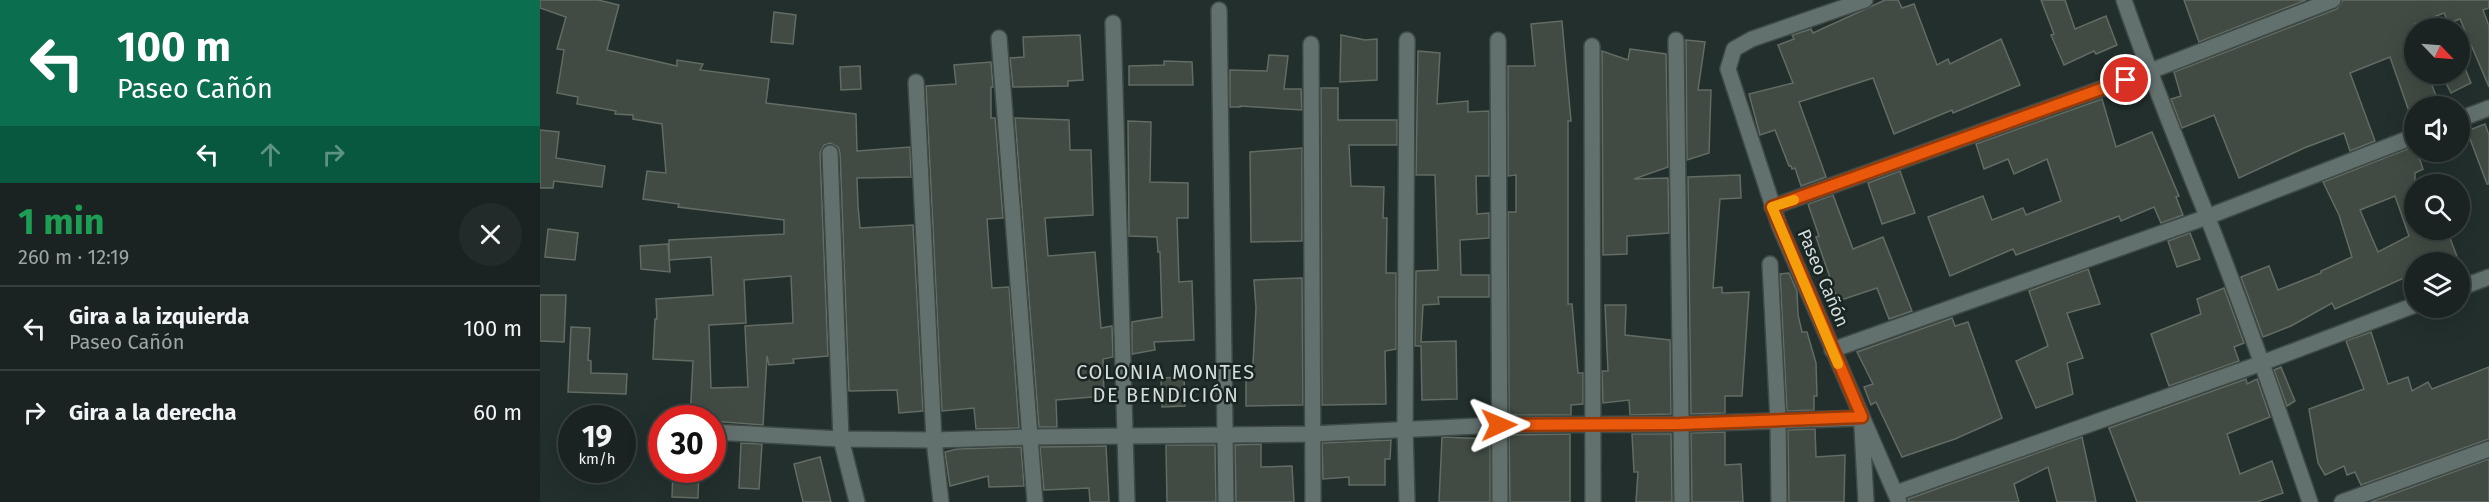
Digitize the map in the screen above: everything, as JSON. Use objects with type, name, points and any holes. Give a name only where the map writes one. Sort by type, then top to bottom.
[{"type":"street","name":"Paseo Cañón","points":[[1865,0],[1752,39],[1734,49],[1728,69],[1772,207],[1897,497]]},
{"type":"street","points":[[2124,0],[2148,72],[2207,217],[2262,363],[2310,502]]},
{"type":"street","points":[[1772,207],[2148,72],[2333,0]]},
{"type":"street","points":[[1219,10],[1226,502]]},
{"type":"street","points":[[1113,23],[1127,502]]},
{"type":"street","points":[[999,38],[1035,502]]},
{"type":"street","points":[[1407,40],[1405,429],[1407,502]]},
{"type":"street","points":[[1498,40],[1500,502]]},
{"type":"street","points":[[1676,40],[1682,502]]},
{"type":"street","points":[[1311,44],[1313,502]]},
{"type":"street","points":[[1592,46],[1593,502]]},
{"type":"street","points":[[916,82],[934,440],[941,502]]},
{"type":"street","points":[[2470,115],[2489,108]]},
{"type":"street","points":[[1832,350],[2207,217],[2404,140]]},
{"type":"street","points":[[831,153],[841,439],[857,502]]},
{"type":"street","points":[[1770,264],[1778,420],[1779,502]]},
{"type":"street","points":[[2470,284],[2489,277]]},
{"type":"street","points":[[1897,497],[2404,309]]},
{"type":"street","points":[[726,433],[841,439],[934,440],[1125,435],[1312,434],[1499,425],[1680,424],[1862,417],[1866,502]]},
{"type":"street","points":[[2342,502],[2489,448]]},
{"type":"building","points":[[540,0],[598,0],[619,5],[607,50],[677,66],[677,60],[703,64],[700,70],[769,79],[766,103],[856,114],[857,151],[910,147],[911,177],[857,178],[858,206],[860,228],[913,225],[923,411],[899,413],[897,390],[849,391],[840,153],[838,147],[830,143],[824,145],[820,153],[828,356],[793,359],[794,363],[769,365],[767,356],[763,425],[726,422],[726,405],[691,405],[693,361],[653,359],[655,319],[657,319],[656,299],[713,295],[711,257],[669,260],[669,240],[784,234],[784,220],[678,207],[679,204],[643,199],[647,171],[666,173],[662,124],[633,119],[633,115],[615,114],[616,111],[577,104],[578,97],[557,93],[564,50],[557,49],[566,17],[540,8]],"holes":[[[791,276],[793,323],[745,326],[748,387],[711,388],[709,325],[746,323],[744,280]]]},
{"type":"building","points":[[1885,0],[1898,0],[1902,8],[1914,4],[1937,65],[1948,59],[1950,64],[2001,39],[2020,85],[1953,113],[1952,110],[1894,134],[1873,78],[1799,102],[1826,177],[1801,186],[1795,168],[1792,169],[1789,166],[1775,130],[1760,135],[1749,94],[1793,83],[1778,45],[1794,39],[1792,35],[1811,29],[1813,33]]},
{"type":"building","points":[[2041,0],[2065,0],[2075,29],[2106,16],[2117,45],[2096,54],[2094,51],[2064,65],[2051,35],[2054,34]]},
{"type":"building","points":[[2184,0],[2306,0],[2199,42]]},
{"type":"building","points":[[2343,0],[2489,0],[2489,8],[2483,10],[2489,26],[2489,87],[2470,42],[2470,18],[2446,18],[2444,13],[2431,18],[2404,18],[2404,84],[2432,84],[2436,96],[2404,97],[2390,57],[2350,73],[2375,141],[2350,151],[2344,133],[2304,148],[2239,178],[2214,115],[2182,128],[2171,99],[2181,96],[2174,72],[2337,9]]},
{"type":"building","points":[[774,12],[796,15],[793,44],[771,42]]},
{"type":"building","points":[[1562,21],[1571,121],[1568,121],[1568,304],[1572,304],[1578,373],[1583,373],[1583,404],[1571,405],[1571,415],[1509,415],[1508,212],[1516,212],[1516,175],[1508,176],[1508,66],[1535,66],[1531,24]]},
{"type":"building","points":[[1080,35],[1083,80],[1068,81],[1068,86],[1013,87],[1010,58],[1024,57],[1023,37]]},
{"type":"building","points":[[1341,35],[1365,40],[1377,39],[1377,80],[1340,82]]},
{"type":"building","points":[[1686,40],[1705,42],[1698,90],[1711,90],[1709,153],[1687,160]]},
{"type":"building","points":[[1630,49],[1666,54],[1668,167],[1634,179],[1668,178],[1669,233],[1627,236],[1627,254],[1603,255],[1602,51],[1628,60]]},
{"type":"building","points":[[1418,51],[1440,53],[1437,104],[1468,101],[1468,112],[1489,111],[1489,176],[1476,176],[1477,214],[1489,213],[1489,238],[1460,240],[1461,275],[1489,275],[1489,297],[1438,297],[1439,304],[1423,305],[1421,342],[1456,341],[1457,399],[1422,400],[1421,346],[1415,346],[1416,271],[1438,270],[1435,175],[1416,175]]},
{"type":"building","points":[[1269,55],[1288,56],[1284,89],[1301,89],[1302,110],[1230,107],[1230,70],[1267,71]]},
{"type":"building","points":[[1164,61],[1192,62],[1193,85],[1129,85],[1129,66],[1164,65]]},
{"type":"building","points":[[991,62],[993,87],[991,87],[991,118],[995,118],[1003,218],[987,219],[992,288],[1009,287],[1019,428],[976,429],[974,408],[942,411],[926,86],[956,84],[954,65]]},
{"type":"building","points":[[860,66],[861,89],[841,90],[840,67]]},
{"type":"building","points":[[2446,84],[2469,84],[2451,93]]},
{"type":"building","points":[[1321,88],[1338,88],[1338,120],[1397,120],[1397,145],[1349,145],[1351,186],[1384,187],[1383,218],[1387,218],[1386,273],[1396,273],[1396,349],[1385,351],[1386,404],[1322,405]]},
{"type":"building","points":[[2102,99],[2116,147],[2152,132],[2179,196],[2176,197],[2183,215],[2161,223],[2154,207],[2121,221],[2119,216],[2016,255],[2013,249],[1950,276],[1928,217],[1983,196],[1992,220],[2023,208],[2026,215],[2061,201],[2047,159],[2014,174],[2008,159],[1984,169],[1976,144]]},
{"type":"building","points":[[1015,118],[1069,120],[1070,150],[1091,150],[1093,215],[1045,218],[1048,256],[1095,252],[1101,328],[1112,326],[1113,357],[1103,359],[1104,396],[1056,400],[1057,427],[1039,427]]},
{"type":"building","points":[[1128,121],[1151,122],[1150,182],[1188,183],[1188,218],[1177,218],[1179,282],[1192,281],[1194,340],[1154,342],[1155,350],[1132,354],[1132,322],[1162,317],[1160,252],[1158,252],[1157,237],[1129,236]]},
{"type":"building","points":[[2485,124],[2489,135],[2489,184],[2487,184],[2470,139],[2470,130]]},
{"type":"building","points":[[540,130],[559,132],[556,158],[605,166],[602,187],[554,181],[553,188],[540,188]]},
{"type":"building","points":[[1302,148],[1302,241],[1251,242],[1250,152]]},
{"type":"building","points":[[2404,150],[2404,162],[2421,162],[2423,169],[2415,174],[2404,174],[2404,222],[2395,196],[2360,210],[2378,252],[2404,239],[2451,240],[2455,252],[2404,252],[2404,278],[2335,309],[2332,303],[2291,326],[2263,337],[2241,277],[2269,266],[2278,290],[2321,273],[2352,257],[2339,215],[2323,182]]},
{"type":"building","points":[[1900,171],[1915,213],[1882,224],[1868,183]]},
{"type":"building","points":[[1740,175],[1741,198],[1720,199],[1713,288],[1722,287],[1722,293],[1749,292],[1742,396],[1725,396],[1725,413],[1691,414],[1688,177]]},
{"type":"building","points":[[1833,195],[1853,249],[1883,237],[1912,311],[1889,319],[1877,288],[1838,301],[1816,237],[1819,236],[1808,204]]},
{"type":"building","points":[[548,229],[578,233],[575,260],[545,257]]},
{"type":"building","points":[[2190,233],[2200,259],[2177,267],[2168,241]]},
{"type":"building","points":[[668,244],[670,272],[641,269],[640,246]]},
{"type":"building","points":[[2088,269],[2100,304],[2067,313],[2083,358],[2067,363],[2073,394],[2036,408],[2016,361],[2048,346],[2029,291]]},
{"type":"building","points":[[1789,273],[1797,291],[1798,315],[1802,332],[1807,332],[1816,363],[1817,396],[1814,396],[1814,410],[1787,411],[1780,274]]},
{"type":"building","points":[[1302,278],[1303,405],[1246,406],[1246,364],[1253,364],[1256,308],[1254,280]]},
{"type":"building","points":[[2224,288],[2244,343],[2234,347],[2239,361],[2169,386],[2151,334],[2201,314],[2197,299]]},
{"type":"building","points":[[540,295],[566,295],[564,342],[540,341]]},
{"type":"building","points":[[1605,305],[1626,305],[1625,335],[1670,340],[1671,414],[1630,415],[1629,400],[1603,403],[1602,371],[1608,371]]},
{"type":"building","points":[[1952,318],[1955,326],[1968,322],[2002,418],[1955,439],[1902,457],[1876,402],[1871,405],[1864,387],[1873,384],[1857,352]]},
{"type":"building","points":[[571,327],[590,328],[588,360],[591,361],[591,373],[627,374],[626,394],[568,392]]},
{"type":"building","points":[[2371,332],[2388,384],[2408,377],[2412,391],[2428,382],[2432,389],[2489,367],[2489,439],[2361,485],[2355,472],[2347,475],[2344,466],[2325,475],[2318,463],[2309,409],[2364,389],[2346,341]]},
{"type":"building","points":[[2281,367],[2295,401],[2287,406],[2274,370]]},
{"type":"building","points":[[1184,377],[1185,406],[1162,407],[1161,378]]},
{"type":"building","points":[[2246,379],[2247,384],[2257,379],[2270,417],[2227,434],[2240,474],[2272,461],[2283,493],[2257,502],[2137,502],[2109,428]]},
{"type":"building","points":[[1815,429],[1816,457],[1845,455],[1844,502],[1789,502],[1788,430]]},
{"type":"building","points":[[1725,432],[1725,465],[1741,464],[1743,502],[1692,502],[1691,433]]},
{"type":"building","points":[[1570,434],[1570,502],[1510,502],[1509,435]]},
{"type":"building","points":[[1632,434],[1671,434],[1672,502],[1636,502],[1638,472],[1634,472]]},
{"type":"building","points":[[1442,437],[1490,439],[1490,502],[1439,502]]},
{"type":"building","points":[[2082,437],[2096,502],[2057,502],[2048,467],[2014,484],[2019,502],[1909,502],[1908,499]]},
{"type":"building","points":[[1391,440],[1390,459],[1385,459],[1385,485],[1349,485],[1349,477],[1323,479],[1322,443]]},
{"type":"building","points":[[741,443],[762,444],[759,489],[739,488]]},
{"type":"building","points":[[1261,444],[1261,467],[1292,466],[1294,502],[1236,502],[1235,445]]},
{"type":"building","points":[[1166,445],[1215,445],[1216,502],[1167,502]]},
{"type":"building","points":[[1106,446],[1109,502],[1090,502],[1089,488],[1044,490],[1040,447]]},
{"type":"building","points":[[1021,447],[1024,486],[989,487],[988,476],[950,486],[945,452],[957,449]]},
{"type":"building","points":[[820,457],[831,502],[803,502],[794,464]]},
{"type":"building","points":[[2489,459],[2489,502],[2371,502]]},
{"type":"building","points":[[673,483],[699,483],[698,498],[672,497]]},
{"type":"slow traffic","points":[[1794,200],[1772,207],[1838,364]]},
{"type":"district","name":"COLONIA MONTES DE BENDICIÓN","points":[[1166,384]]},
{"type":"route","points":[[1499,425],[1680,424],[1862,417],[1772,207],[2126,80]]}]
